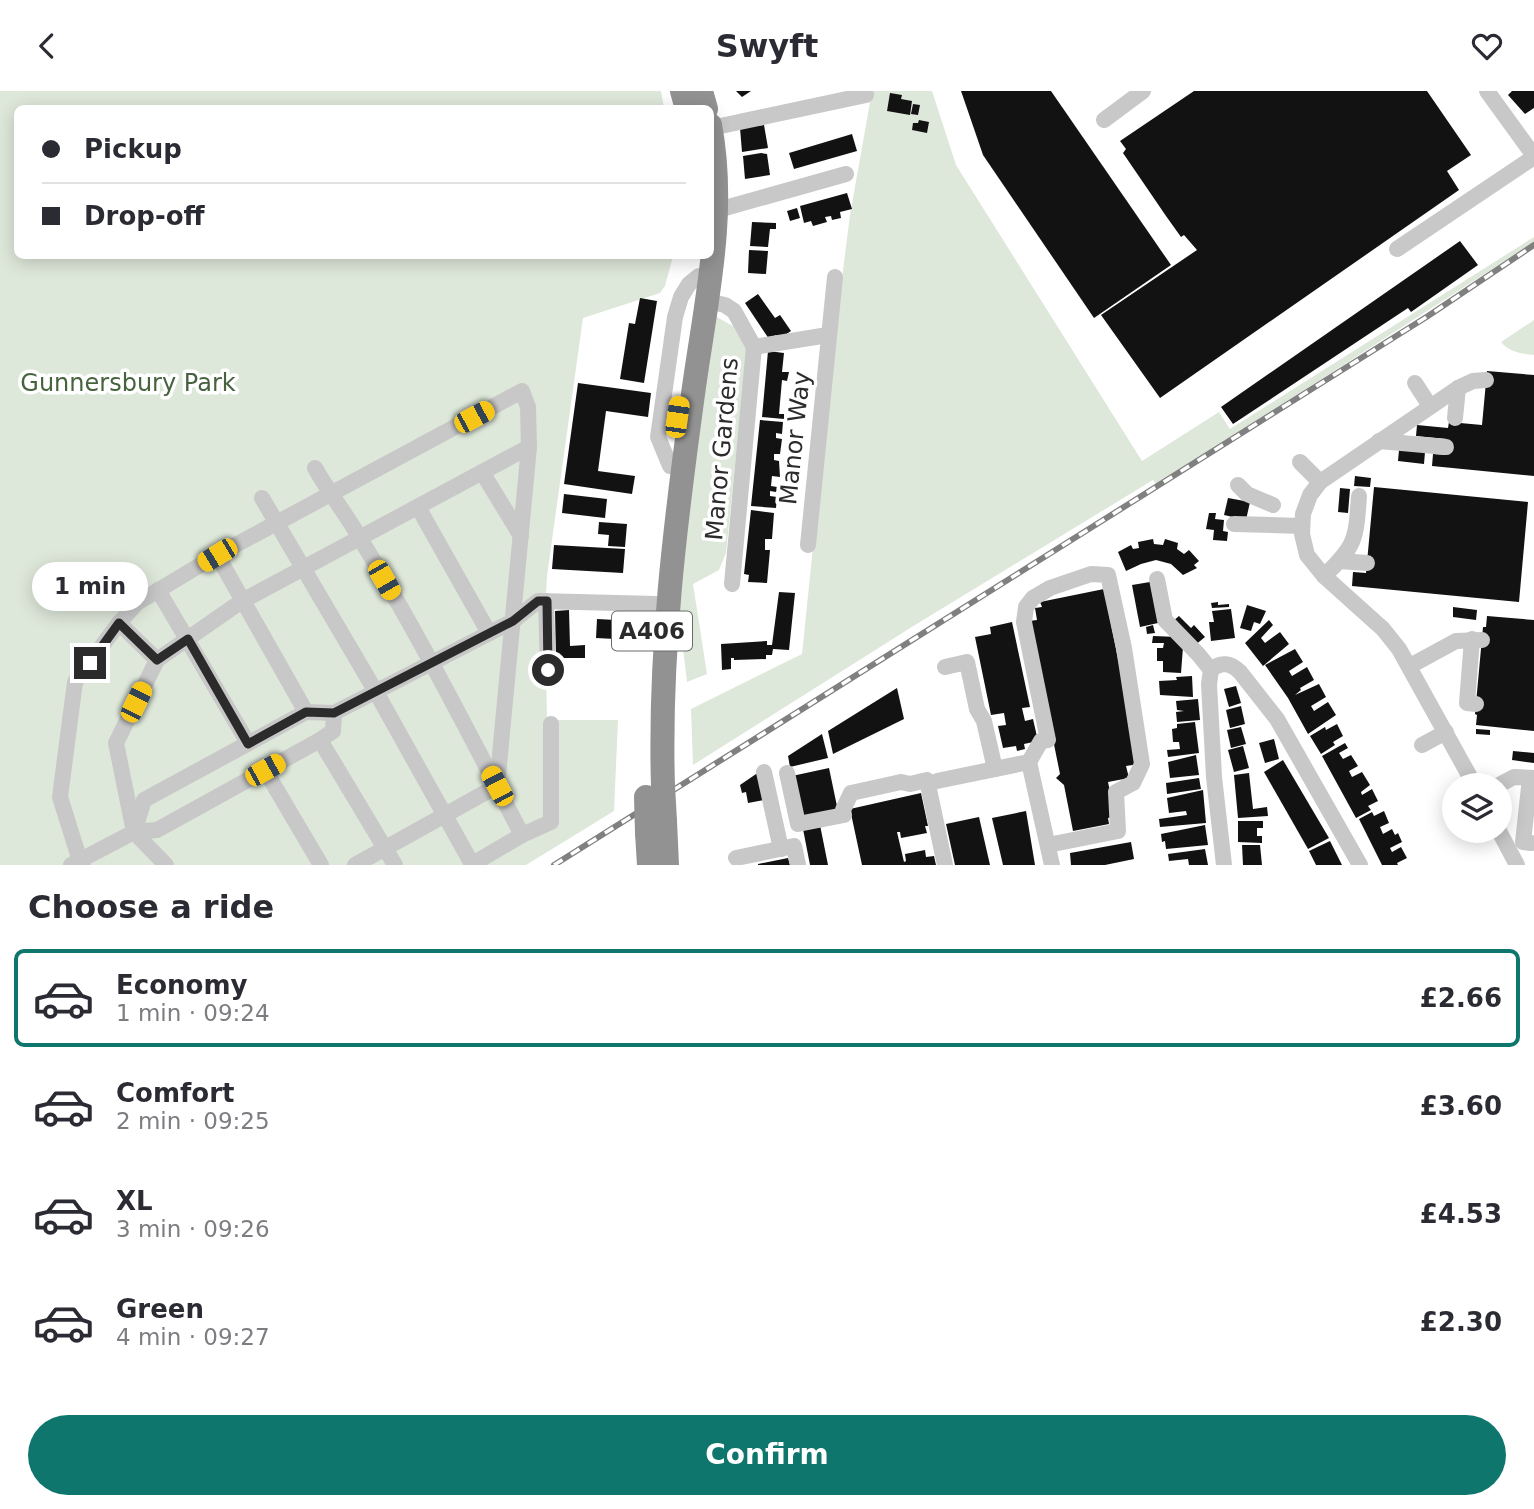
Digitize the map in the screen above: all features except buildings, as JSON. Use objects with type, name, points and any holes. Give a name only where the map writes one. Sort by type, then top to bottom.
[{"type":"highway","name":"A406","points":[[714,162],[718,210],[714,243]]},
{"type":"highway","name":"A406","points":[[654,791],[667,604],[712,259]]},
{"type":"highway","name":"A406","points":[[667,865],[656,827],[646,711],[648,660],[670,466],[701,266]]},
{"type":"highway","name":"A406","points":[[649,865],[656,827]]},
{"type":"street","points":[[1104,120],[1143,91]]},
{"type":"street","points":[[1397,249],[1534,157],[1487,91]]},
{"type":"street","points":[[714,125],[866,95]]},
{"type":"street","points":[[718,210],[846,174]]},
{"type":"street","name":"Manor Way","points":[[808,545],[835,277]]},
{"type":"street","name":"Manor Gardens","points":[[707,301],[725,305],[734,311],[754,347],[732,584]]},
{"type":"street","name":"Manor Way","points":[[754,347],[828,335]]},
{"type":"street","points":[[1468,773],[1410,666],[1383,629],[1324,576],[1307,555],[1302,526],[1306,504],[1320,482],[1458,388],[1485,379]]},
{"type":"street","points":[[1415,383],[1430,406]]},
{"type":"street","points":[[1455,418],[1458,388]]},
{"type":"street","points":[[334,713],[333,731],[320,740],[157,830],[134,832],[78,864],[60,797],[75,683],[137,603],[217,555],[522,391],[528,407],[529,447],[497,786]]},
{"type":"street","points":[[1379,441],[1447,447]]},
{"type":"street","points":[[166,865],[134,832],[116,743],[157,660],[242,601],[529,447]]},
{"type":"street","points":[[1300,462],[1320,482]]},
{"type":"street","points":[[316,468],[360,538],[431,663],[522,835]]},
{"type":"street","points":[[482,473],[520,536]]},
{"type":"street","points":[[1238,485],[1247,494],[1273,503],[1273,525]]},
{"type":"street","points":[[262,498],[376,692],[471,865],[522,835],[551,822],[551,724]]},
{"type":"street","points":[[1324,576],[1348,552],[1364,500]]},
{"type":"street","points":[[418,507],[489,633]]},
{"type":"street","points":[[1234,524],[1302,526]]},
{"type":"street","points":[[217,555],[306,712]]},
{"type":"street","points":[[1340,561],[1367,563]]},
{"type":"street","points":[[1048,845],[1118,831],[1116,792],[1133,782],[1142,764],[1124,648],[1108,575],[1091,574],[1050,589],[1033,598],[1026,607],[1024,622],[1048,740],[1041,741],[1029,762],[1052,865]]},
{"type":"street","points":[[1157,579],[1165,620],[1198,653],[1210,677],[1214,777],[1224,865]]},
{"type":"street","points":[[158,590],[248,744]]},
{"type":"street","points":[[134,832],[144,800],[306,712],[334,713],[376,692],[513,621],[538,601],[656,604]]},
{"type":"street","points":[[547,601],[548,670]]},
{"type":"street","points":[[119,623],[157,660]]},
{"type":"street","points":[[1410,666],[1452,643],[1477,639],[1467,703],[1476,704]]},
{"type":"street","points":[[945,667],[967,662],[976,709],[984,721],[995,769]]},
{"type":"street","points":[[1210,677],[1219,664],[1233,666],[1263,699],[1290,741],[1360,865]]},
{"type":"street","points":[[1422,745],[1446,732]]},
{"type":"street","points":[[320,740],[395,865]]},
{"type":"street","points":[[937,781],[1029,762]]},
{"type":"street","points":[[265,770],[321,865]]},
{"type":"street","points":[[764,772],[780,849]]},
{"type":"street","points":[[787,773],[798,824],[844,815],[843,810],[851,793],[901,782],[927,780],[945,865]]},
{"type":"street","points":[[1512,778],[1532,778],[1527,842]]},
{"type":"street","points":[[355,865],[497,786]]},
{"type":"street","points":[[1505,843],[1517,865]]},
{"type":"street","points":[[736,858],[794,846],[798,865]]},
{"type":"green space","name":"Gunnersbury Park","points":[[0,91],[661,91],[663,105],[14,105],[14,259],[672,259],[665,286],[660,293],[583,318],[547,576],[547,720],[618,720],[614,811],[526,865],[0,865]]},
{"type":"green space","points":[[872,91],[932,91],[956,165],[1142,461],[1219,412],[1230,429],[1534,237],[1534,242],[1157,485],[1153,480],[693,765],[691,709],[802,654],[835,333],[850,215]]},
{"type":"green space","points":[[715,316],[733,326],[747,349],[726,553],[719,570],[693,584],[707,674],[687,682],[679,614],[691,468]]},
{"type":"green space","points":[[1534,320],[1534,355],[1512,350],[1501,342]]},
{"type":"railway","points":[[554,865],[1428,316],[1534,245]]},
{"type":"route","points":[[90,663],[119,623],[157,660],[188,639],[248,744],[306,712],[334,713],[513,621],[538,601],[547,601],[548,670]]}]
